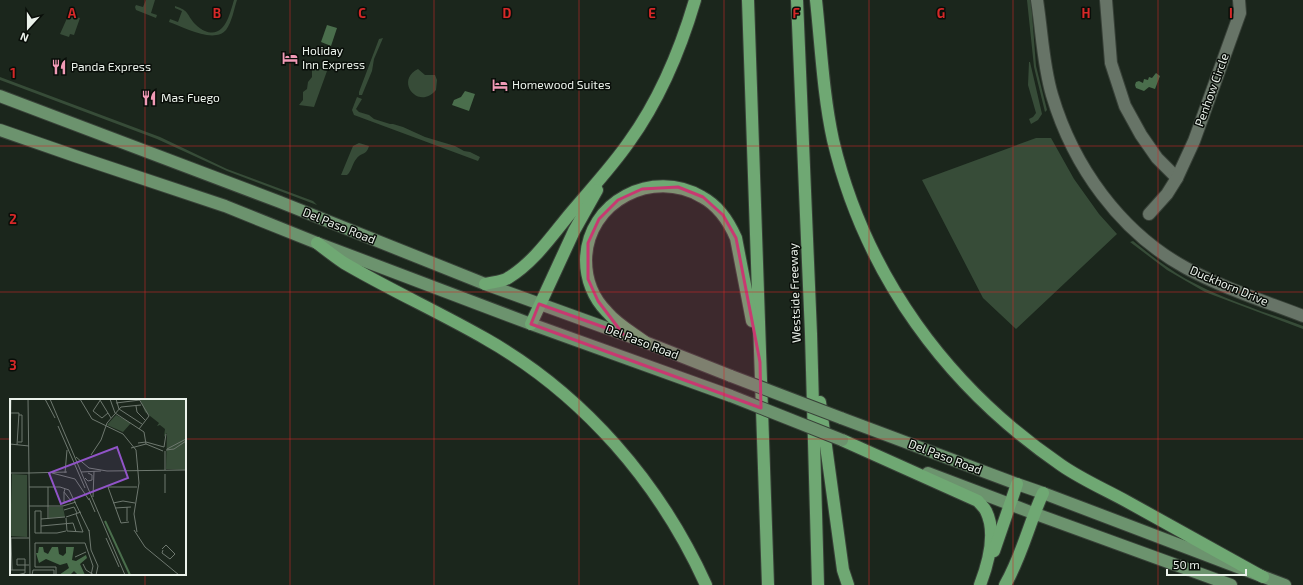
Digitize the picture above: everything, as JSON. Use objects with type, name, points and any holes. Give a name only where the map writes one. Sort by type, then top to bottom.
[{"type":"highway","points":[[485,284],[507,279],[528,263],[629,142],[650,109],[666,79],[687,28],[695,0]]},
{"type":"highway","points":[[748,0],[768,585]]},
{"type":"highway","name":"Westside Freeway","points":[[797,0],[818,585]]},
{"type":"highway","points":[[816,0],[827,103],[833,138],[842,175],[872,250],[893,289],[912,319],[938,353],[956,375],[1013,430],[1062,466],[1263,577]]},
{"type":"highway","points":[[531,324],[574,231],[613,163]]},
{"type":"highway","points":[[646,342],[607,313],[592,291],[586,267],[588,243],[599,219],[618,200],[629,193],[656,186],[678,187],[703,197],[714,205],[731,226],[739,249],[760,362]]},
{"type":"highway","points":[[317,244],[344,262],[487,339],[548,381],[573,402],[597,425],[640,474],[680,534],[706,585]]},
{"type":"highway","points":[[810,334],[843,570],[848,585]]},
{"type":"highway","points":[[842,440],[978,501],[986,511],[989,523],[990,546],[987,565]]},
{"type":"highway","points":[[980,585],[996,546],[1017,484]]},
{"type":"highway","points":[[1005,585],[1013,570],[1033,514],[1043,492]]},
{"type":"main road","name":"Del Paso Road","points":[[0,96],[280,202],[485,284],[646,342],[841,418],[1017,484],[1043,492],[1285,585]]},
{"type":"main road","name":"Del Paso Road","points":[[0,130],[225,206],[317,244],[531,324],[731,396],[1033,514],[1231,585]]},
{"type":"street","name":"Duckhorn Drive","points":[[1037,0],[1045,63],[1052,94],[1062,125],[1075,154],[1104,198],[1141,236],[1184,267],[1220,284],[1303,316]]},
{"type":"street","points":[[1040,23],[1042,0]]},
{"type":"street","points":[[1106,0],[1111,63],[1125,106],[1141,135],[1157,158],[1177,178]]},
{"type":"street","name":"Penhow Circle","points":[[1149,214],[1167,194],[1177,178],[1194,141],[1240,13],[1239,0]]},
{"type":"highlighted area","points":[[678,187],[703,197],[723,215],[736,238],[760,362],[761,408],[531,324],[539,304],[623,334],[598,301],[588,279],[588,243],[599,219],[618,200],[642,189]]},
{"type":"shaded area","points":[[146,0],[155,0],[151,13],[157,15],[156,18],[136,10],[136,5],[143,7]]},
{"type":"shaded area","points":[[234,0],[237,0],[230,23],[226,30],[221,34],[206,35],[169,22],[170,19],[178,22],[182,11],[175,8],[175,6],[186,11],[195,24],[203,30],[212,32],[217,31],[226,23]]},
{"type":"shaded area","points":[[1027,0],[1031,0],[1036,66],[1047,110],[1045,112],[1034,67]]},
{"type":"shaded area","points":[[68,16],[80,18],[74,35],[70,34],[69,37],[60,34]]},
{"type":"shaded area","points":[[327,25],[337,28],[331,46],[321,42]]},
{"type":"shaded area","points":[[383,38],[362,95],[359,95],[379,39]]},
{"type":"shaded area","points":[[1029,62],[1042,114],[1038,120],[1031,124],[1029,119],[1036,113],[1028,85]]},
{"type":"shaded area","points":[[315,67],[327,71],[314,107],[299,105],[303,100],[303,92],[307,89],[308,82],[312,77],[312,69]]},
{"type":"shaded area","points":[[418,69],[425,75],[435,75],[437,80],[436,90],[429,96],[417,96],[412,92],[409,86],[408,80],[411,74]]},
{"type":"shaded area","points":[[1156,73],[1160,76],[1155,89],[1149,87],[1144,91],[1136,88],[1136,82],[1139,81],[1143,83],[1144,79],[1148,80],[1149,77],[1152,78]]},
{"type":"shaded area","points":[[0,77],[160,137],[227,169],[313,201],[317,205],[227,171],[157,139],[0,80]]},
{"type":"shaded area","points":[[465,91],[475,94],[469,111],[452,105],[454,100],[461,97]]},
{"type":"shaded area","points":[[357,97],[362,99],[356,109],[359,112],[369,115],[374,119],[403,127],[425,137],[470,152],[480,157],[478,161],[354,115],[352,110]]},
{"type":"shaded area","points":[[1036,138],[1051,138],[1074,179],[1099,214],[1117,234],[1016,329],[983,298],[922,180]]},
{"type":"shaded area","points":[[359,143],[369,146],[368,149],[365,153],[359,156],[347,175],[341,175],[353,146]]},
{"type":"shaded area","points":[[1133,241],[1186,279],[1229,299],[1303,326],[1303,329],[1205,292],[1167,270],[1130,242]]},
{"type":"place","name":"Holiday Inn Express","points":[[290,58]]},
{"type":"place","name":"Panda Express","points":[[59,67]]},
{"type":"place","name":"Homewood Suites","points":[[500,85]]},
{"type":"place","name":"Mas Fuego","points":[[149,98]]}]
